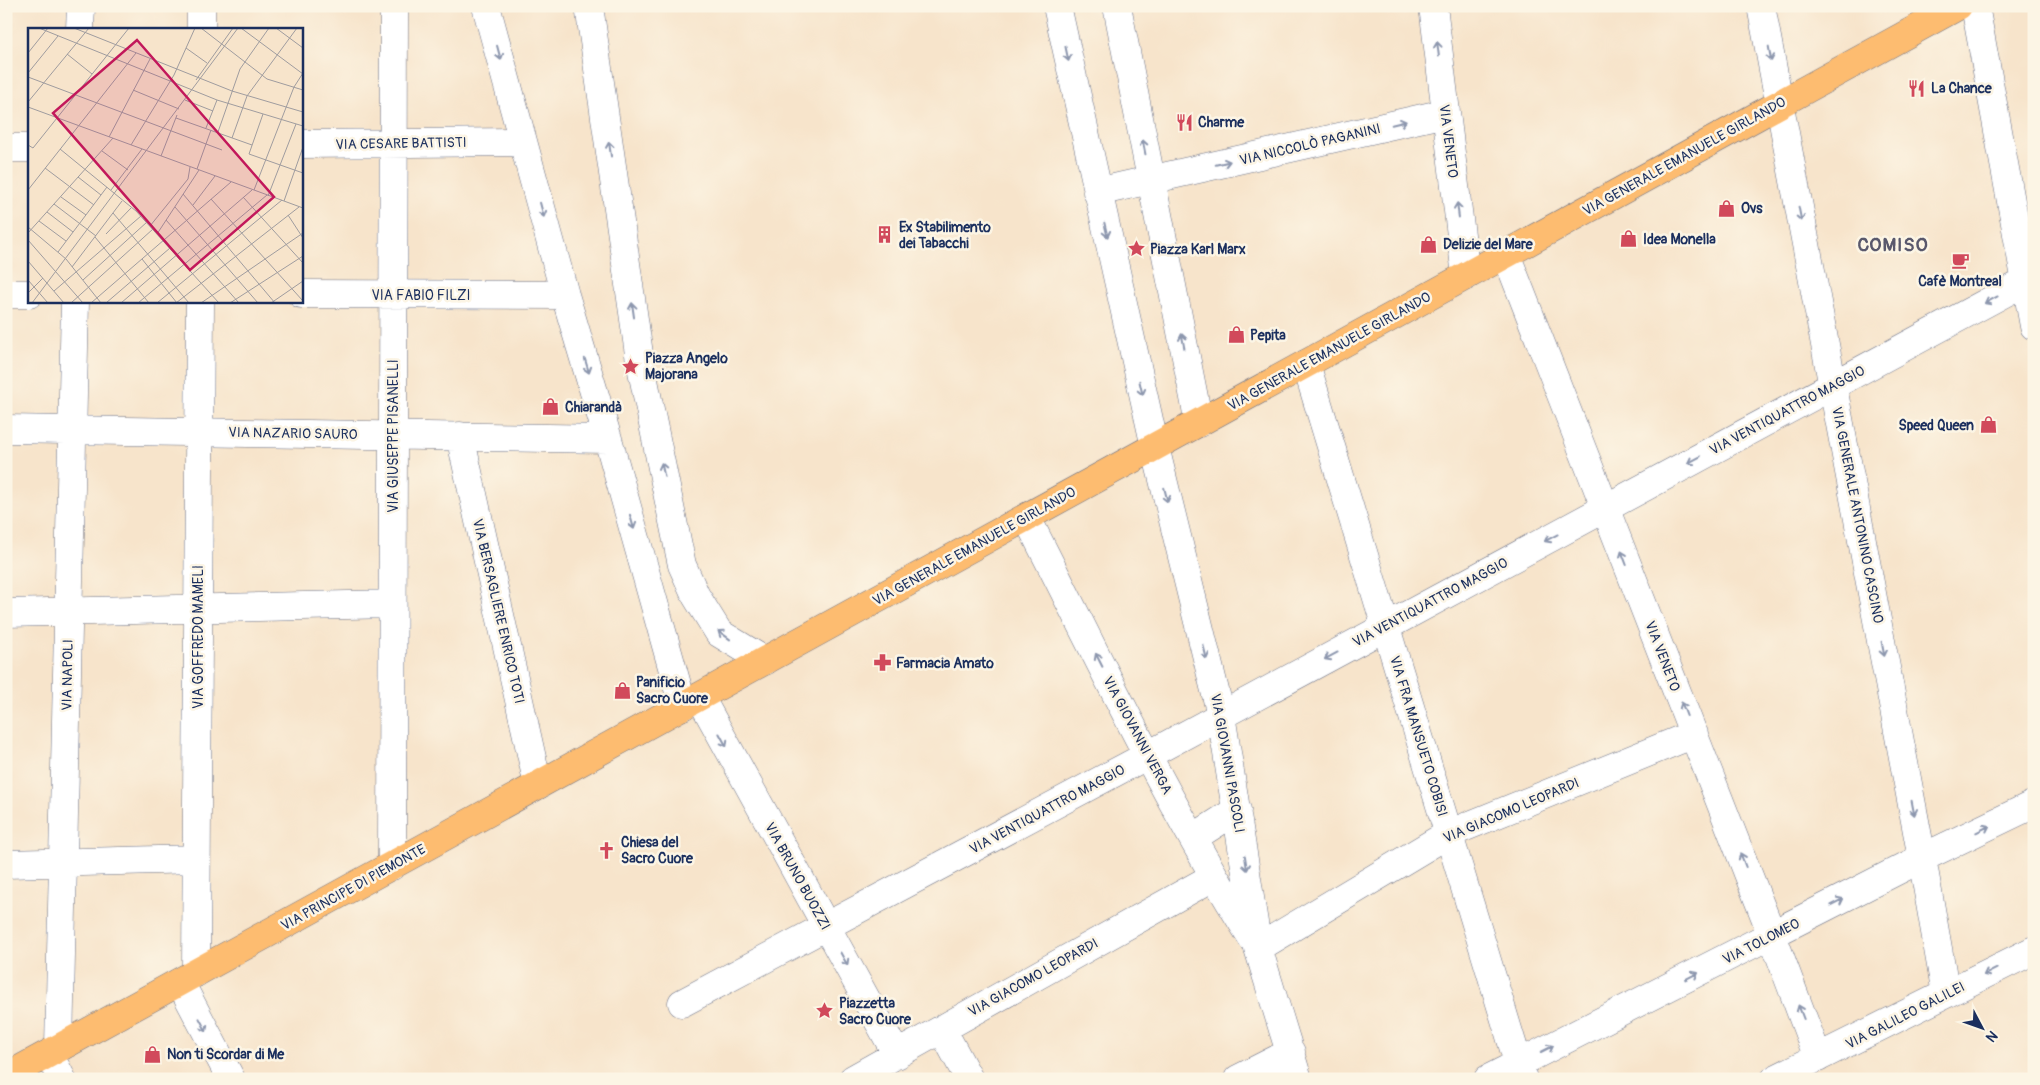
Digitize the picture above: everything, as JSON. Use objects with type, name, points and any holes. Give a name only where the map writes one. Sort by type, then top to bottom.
[{"type":"main road","name":"VIA GENERALE EMANUELE GIRLANDO","points":[[692,701],[1958,6]]},
{"type":"main road","name":"VIA PRINCIPE DI PIEMONTE","points":[[6,1078],[692,701]]},
{"type":"street","points":[[80,28],[81,6]]},
{"type":"street","points":[[201,6],[201,28]]},
{"type":"street","name":"VIA GIUSEPPE PISANELLI","points":[[392,866],[394,6]]},
{"type":"street","name":"VIA BRUNO BUOZZI","points":[[486,6],[512,142],[553,295],[608,438],[692,701],[826,926],[897,1055]]},
{"type":"street","points":[[589,6],[640,361],[682,566],[696,596],[719,633],[765,661]]},
{"type":"street","name":"VIA GIOVANNI PASCOLI","points":[[1057,6],[1155,447],[1221,715],[1258,948],[1298,1079]]},
{"type":"street","points":[[1117,6],[1163,177],[1199,423]]},
{"type":"street","name":"VIA VENETO","points":[[1433,6],[1466,276]]},
{"type":"street","name":"VIA GENERALE ANTONINO CASCINO","points":[[1761,6],[1946,994]]},
{"type":"street","points":[[1975,6],[2030,279],[2034,326]]},
{"type":"street","name":"VIA NICCOLÒ PAGANINI","points":[[1097,192],[1446,113]]},
{"type":"street","name":"VIA CESARE BATTISTI","points":[[302,144],[512,142]]},
{"type":"street","points":[[6,148],[28,148]]},
{"type":"street","name":"VIA VENETO","points":[[1506,254],[1694,734],[1818,1058]]},
{"type":"street","name":"VIA VENTIQUATTRO MAGGIO","points":[[682,1003],[1148,755],[2030,279]]},
{"type":"street","points":[[6,294],[28,294]]},
{"type":"street","name":"VIA FABIO FILZI","points":[[302,294],[553,295]]},
{"type":"street","name":"VIA NAPOLI","points":[[54,1051],[63,862],[74,302]]},
{"type":"street","name":"VIA GOFFREDO MAMELI","points":[[188,977],[196,859],[200,302]]},
{"type":"street","name":"VIA FRA MANSUETO COBISI","points":[[1306,364],[1520,1071]]},
{"type":"street","name":"VIA NAZARIO SAURO","points":[[6,429],[608,438]]},
{"type":"street","name":"VIA BERSAGLIERE ENRICO TOTI","points":[[460,436],[538,785]]},
{"type":"street","name":"VIA GIOVANNI VERGA","points":[[1027,518],[1148,755],[1213,876],[1258,948]]},
{"type":"street","points":[[6,613],[392,604]]},
{"type":"street","name":"VIA GIACOMO LEOPARDI","points":[[1258,948],[1448,834],[1694,734]]},
{"type":"street","name":"VIA TOLOMEO","points":[[1488,1079],[1520,1071],[1772,935],[1922,858],[2034,804]]},
{"type":"street","points":[[1193,838],[1237,810]]},
{"type":"street","points":[[6,864],[196,859]]},
{"type":"street","name":"VIA GIACOMO LEOPARDI","points":[[853,1079],[1213,876]]},
{"type":"street","name":"VIA GALILEO GALILEI","points":[[1775,1079],[2034,950]]},
{"type":"street","points":[[188,977],[231,1079]]},
{"type":"street","points":[[942,1029],[969,1079]]},
{"type":"street","points":[[54,1051],[62,1079]]},
{"type":"street","points":[[1238,1079],[1290,1052]]},
{"type":"place","name":"La Chance","points":[[1917,88]]},
{"type":"place","name":"Charme","points":[[1184,122]]},
{"type":"place","name":"Ovs","points":[[1727,208]]},
{"type":"place","name":"Ex Stabilimento dei Tabacchi","points":[[885,235]]},
{"type":"place","name":"Idea Monella","points":[[1629,239]]},
{"type":"place","name":"Delizie del Mare","points":[[1429,244]]},
{"type":"place","name":"Piazza Karl Marx","points":[[1136,249]]},
{"type":"place","name":"Cafè Montreal","points":[[1960,261]]},
{"type":"place","name":"Pepita","points":[[1236,335]]},
{"type":"place","name":"Piazza Angelo Majorana","points":[[631,366]]},
{"type":"place","name":"Chiarandà","points":[[551,407]]},
{"type":"place","name":"Speed Queen","points":[[1988,425]]},
{"type":"place","name":"Farmacia Amato","points":[[882,663]]},
{"type":"place","name":"Panificio Sacro Cuore","points":[[622,690]]},
{"type":"place","name":"Chiesa del Sacro Cuore","points":[[607,850]]},
{"type":"place","name":"Piazzetta Sacro Cuore","points":[[825,1011]]},
{"type":"place","name":"Non ti Scordar di Me","points":[[153,1054]]},
{"type":"district","name":"COMISO","points":[[1893,244]]}]
